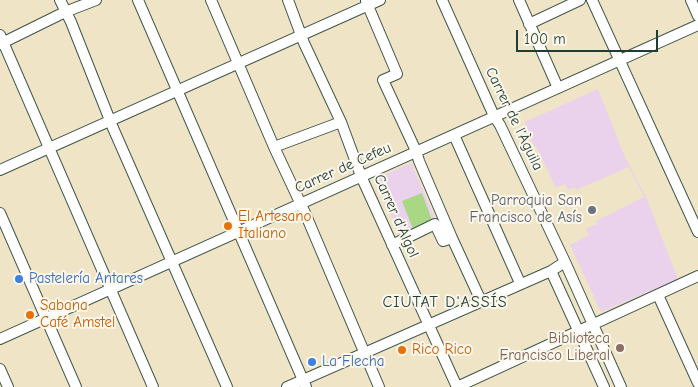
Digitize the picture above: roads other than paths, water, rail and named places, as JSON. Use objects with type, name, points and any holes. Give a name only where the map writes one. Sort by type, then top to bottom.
[{"type":"street","points":[[60,0],[227,387]]},
{"type":"street","points":[[96,0],[1,40],[153,387]]},
{"type":"street","points":[[138,0],[304,384]]},
{"type":"street","points":[[211,0],[274,147],[305,212],[379,387]]},
{"type":"street","name":"Carrer d'Algol","points":[[288,0],[304,43],[341,122],[361,176],[457,387]]},
{"type":"street","points":[[0,170],[302,34],[366,3],[380,0]]},
{"type":"street","name":"Carrer de l'Àguila","points":[[442,0],[494,116],[566,262],[592,325],[621,387]]},
{"type":"street","points":[[519,0],[558,88]]},
{"type":"street","points":[[529,24],[580,0]]},
{"type":"street","points":[[592,0],[698,232]]},
{"type":"street","points":[[691,0],[698,16]]},
{"type":"street","points":[[366,3],[397,74],[383,80],[481,301]]},
{"type":"street","name":"Carrer de Cefeu","points":[[0,339],[698,25]]},
{"type":"street","points":[[274,147],[341,122]]},
{"type":"street","points":[[454,135],[520,283]]},
{"type":"street","points":[[0,213],[76,387]]},
{"type":"street","points":[[392,244],[435,224],[443,241],[452,238]]},
{"type":"street","points":[[288,387],[304,384],[364,354],[520,283],[551,271],[566,262]]},
{"type":"street","points":[[551,271],[577,332],[604,387]]},
{"type":"street","points":[[457,387],[698,276]]},
{"type":"street","points":[[658,295],[698,383]]},
{"type":"street","points":[[0,369],[8,387]]},
{"type":"street","points":[[612,387],[616,382],[616,377]]},
{"type":"place","name":"Parroquia San Francisco de Asís","points":[[592,210]]},
{"type":"place","name":"El Artesano Italiano","points":[[228,226]]},
{"type":"place","name":"Pastelería Antares","points":[[19,279]]},
{"type":"place","name":"Sabana Café Amstel","points":[[30,315]]},
{"type":"place","name":"Biblioteca Francisco Liberal","points":[[620,348]]},
{"type":"place","name":"Rico Rico","points":[[402,350]]},
{"type":"place","name":"La Flecha","points":[[312,362]]},
{"type":"district","name":"CIUTAT D'ASSÍS","points":[[445,302]]}]
